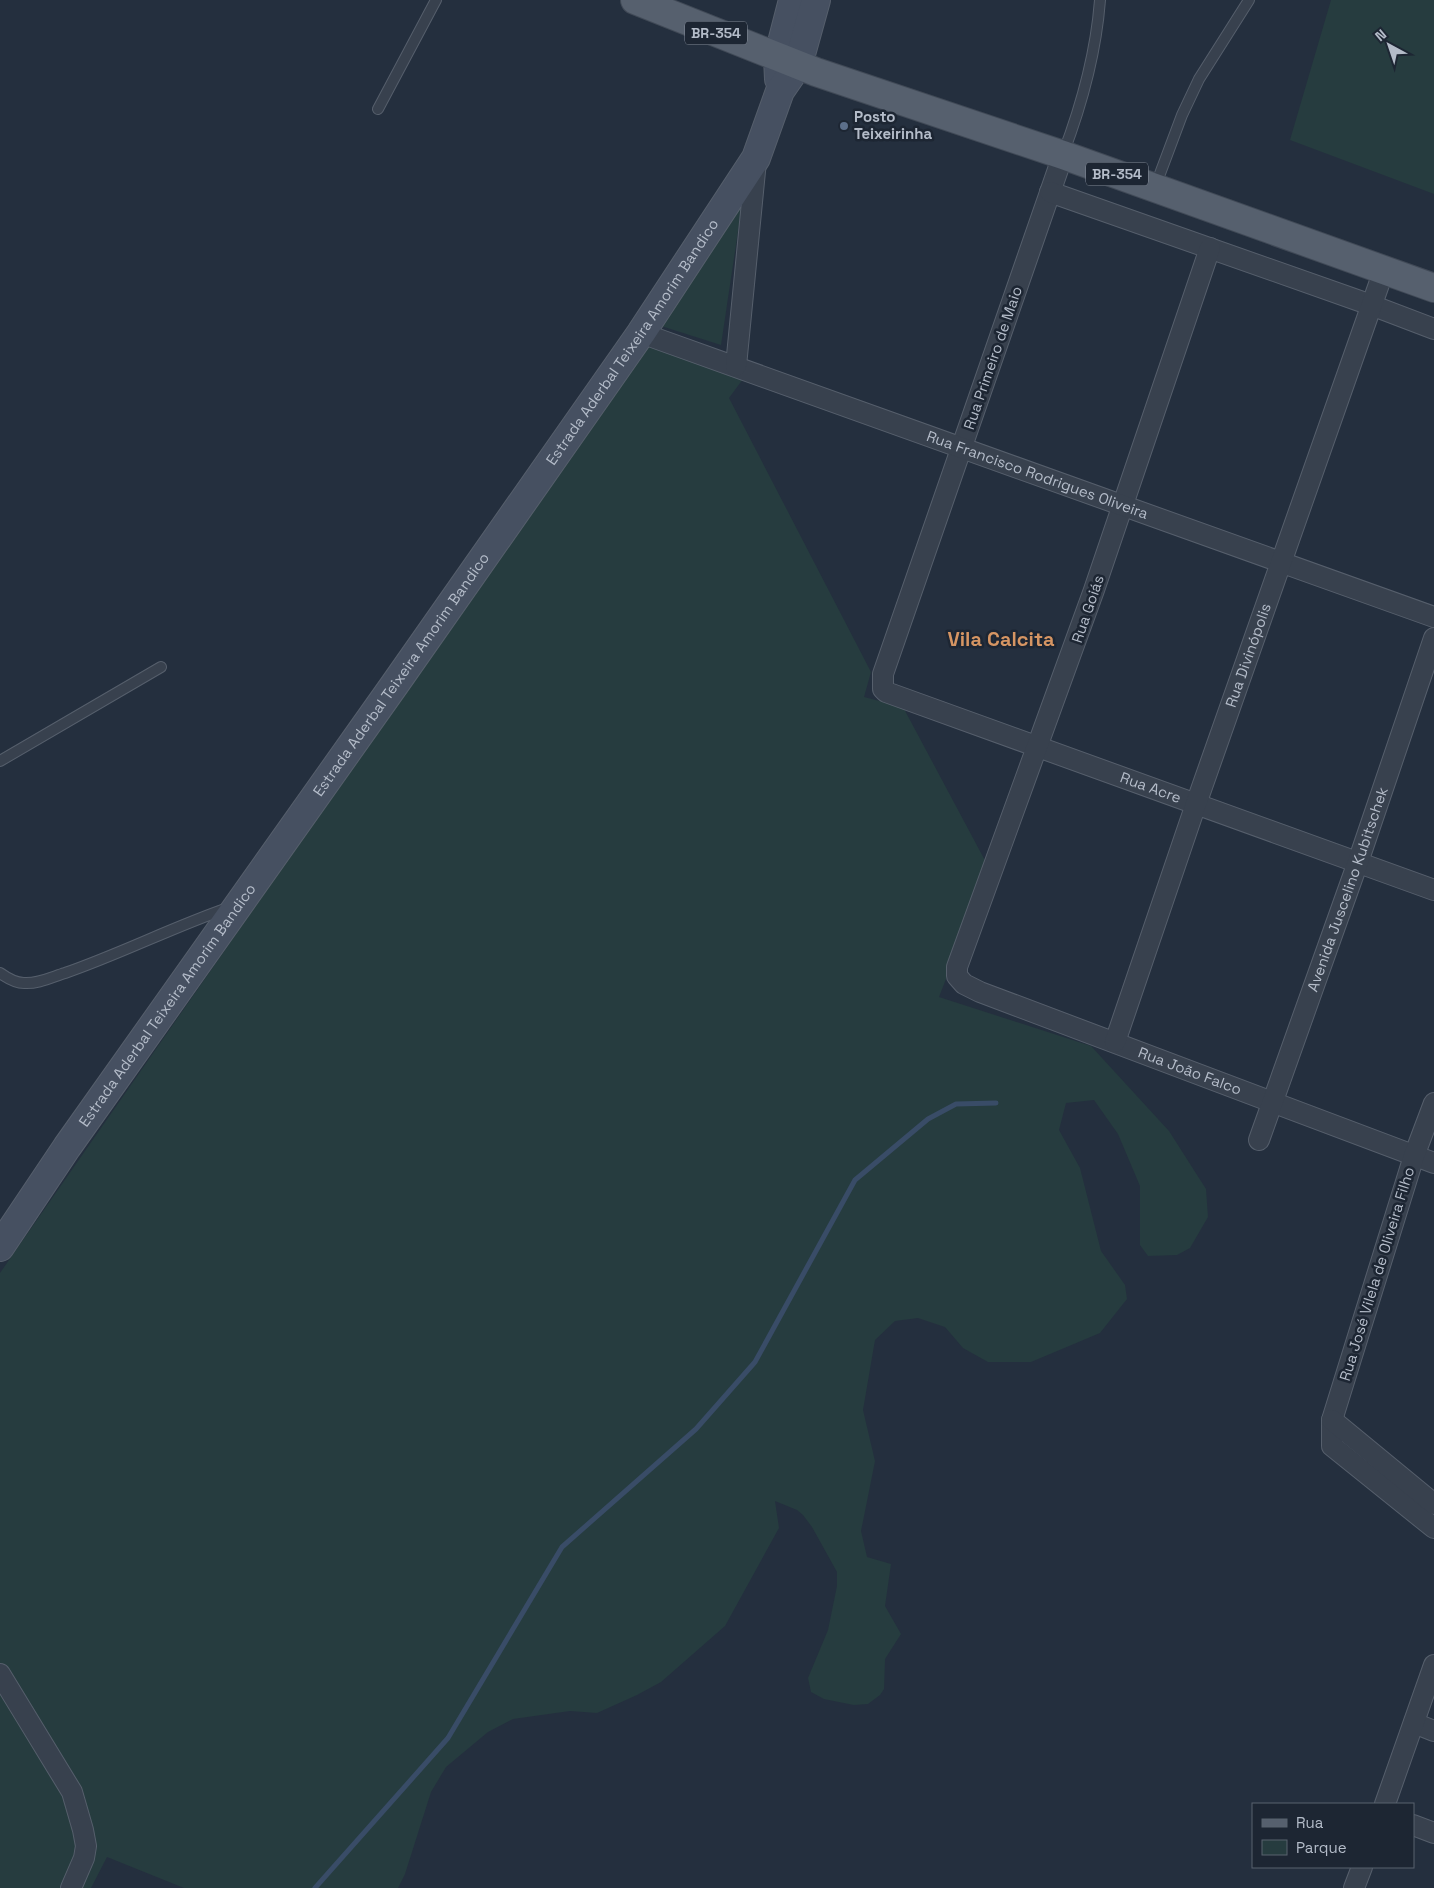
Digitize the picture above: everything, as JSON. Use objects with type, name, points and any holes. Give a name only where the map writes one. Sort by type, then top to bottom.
[{"type":"main road","points":[[788,62],[793,0]]},
{"type":"main road","points":[[788,62],[816,0]]},
{"type":"main road","name":"BR-354","points":[[642,2],[788,62],[1063,155],[1434,288]]},
{"type":"main road","name":"Estrada Aderbal Teixeira Amorim Bandico","points":[[0,1247],[67,1147],[641,332],[756,158],[780,91],[788,62]]},
{"type":"street","name":"Rua Primeiro de Maio","points":[[883,674],[1063,155]]},
{"type":"street","points":[[736,366],[756,158]]},
{"type":"street","points":[[1050,192],[1434,329]]},
{"type":"street","name":"Rua Goiás","points":[[958,967],[1038,748],[1210,248]]},
{"type":"street","name":"Rua Divinópolis","points":[[1115,1042],[1196,804],[1384,270]]},
{"type":"street","name":"Rua Francisco Rodrigues Oliveira","points":[[641,332],[1434,617]]},
{"type":"street","name":"Avenida Juscelino Kubitschek","points":[[1258,1140],[1358,862],[1434,638]]},
{"type":"street","name":"Rua Acre","points":[[883,674],[882,685],[886,692],[1434,890]]},
{"type":"street","name":"Rua João Falco","points":[[958,967],[957,976],[964,984],[1434,1163]]},
{"type":"street","name":"Rua José Vilela de Oliveira Filho","points":[[1434,1104],[1414,1156],[1332,1420],[1332,1446],[1434,1528]]},
{"type":"street","points":[[1332,1420],[1434,1504]]},
{"type":"street","points":[[1385,1803],[1434,1665]]},
{"type":"street","points":[[0,1674],[72,1792],[86,1846],[84,1858],[71,1888]]},
{"type":"street","points":[[1414,1723],[1434,1731]]},
{"type":"street","points":[[1414,1825],[1434,1833]]},
{"type":"street","points":[[1354,1888],[1362,1868]]},
{"type":"lane","points":[[378,108],[436,0]]},
{"type":"lane","points":[[1063,155],[1083,98],[1098,26],[1100,0]]},
{"type":"lane","points":[[1154,188],[1182,115],[1199,79],[1249,0]]},
{"type":"lane","points":[[0,761],[161,667]]},
{"type":"lane","points":[[0,973],[15,982],[24,984],[36,983],[76,969],[192,920],[239,904]]},
{"type":"green space","points":[[1331,0],[1434,0],[1434,194],[1290,140]]},
{"type":"green space","points":[[744,191],[721,345],[658,325]]},
{"type":"green space","points":[[647,344],[743,379],[729,398],[871,672],[864,697],[903,707],[989,868],[939,997],[1091,1046],[1169,1131],[1206,1189],[1208,1217],[1190,1248],[1177,1255],[1148,1256],[1140,1245],[1140,1186],[1118,1134],[1094,1100],[1066,1103],[1059,1130],[1080,1168],[1101,1251],[1125,1285],[1127,1299],[1100,1333],[1031,1362],[988,1362],[963,1348],[945,1327],[918,1318],[895,1321],[875,1340],[863,1410],[875,1461],[861,1531],[867,1557],[891,1564],[885,1606],[901,1634],[885,1659],[884,1689],[880,1695],[868,1704],[854,1705],[824,1699],[811,1692],[808,1678],[828,1630],[837,1586],[837,1572],[812,1527],[803,1515],[797,1510],[775,1501],[779,1528],[725,1626],[661,1682],[597,1713],[570,1711],[513,1719],[488,1732],[446,1767],[431,1792],[405,1874],[398,1888],[184,1888],[107,1857],[91,1888],[0,1888],[0,1273]]},
{"type":"waterway","points":[[315,1888],[448,1738],[562,1547],[696,1429],[755,1362],[855,1180],[928,1119],[956,1104],[996,1103]]},
{"type":"place","name":"Posto Teixeirinha","points":[[844,126]]},
{"type":"district","name":"Vila Calcita","points":[[1001,639]]}]
